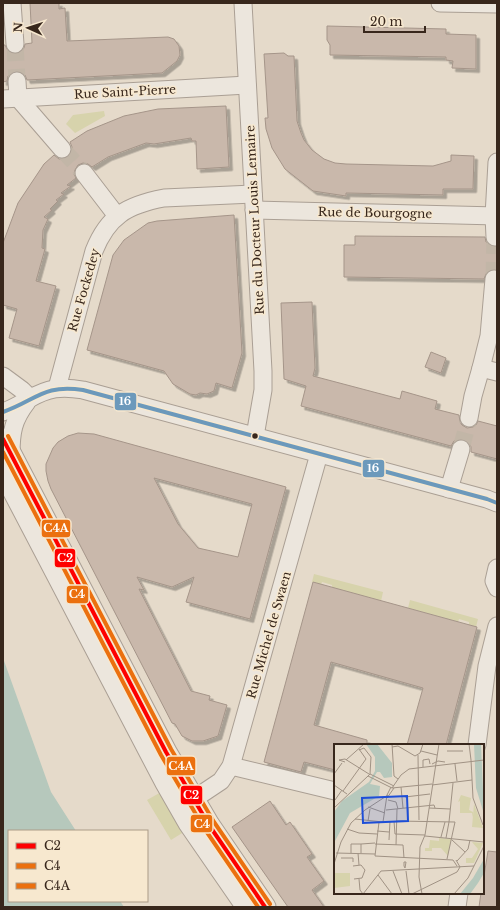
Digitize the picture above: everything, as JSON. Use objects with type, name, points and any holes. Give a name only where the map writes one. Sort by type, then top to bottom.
[{"type":"street","points":[[12,3],[15,44]]},
{"type":"street","name":"Rue du Docteur Louis Lemaire","points":[[242,3],[263,382],[255,436]]},
{"type":"street","points":[[440,3],[497,4]]},
{"type":"street","points":[[17,81],[11,98],[62,149]]},
{"type":"street","name":"Rue Saint-Pierre","points":[[11,98],[247,85]]},
{"type":"street","points":[[495,237],[497,162]]},
{"type":"street","points":[[84,173],[117,216]]},
{"type":"street","name":"Rue Fockedey","points":[[56,388],[94,251],[104,231],[117,216],[139,204],[164,198],[253,194]]},
{"type":"street","name":"Rue de Bourgogne","points":[[254,210],[496,216]]},
{"type":"street","points":[[469,418],[473,396],[489,370],[489,336],[495,288]]},
{"type":"street","points":[[3,376],[30,398]]},
{"type":"street","points":[[3,412],[48,390],[56,388],[77,389],[102,394],[449,488],[497,503]]},
{"type":"street","points":[[3,399],[16,400],[30,398]]},
{"type":"street","points":[[30,398],[18,414],[6,455],[166,752],[203,843],[247,907]]},
{"type":"street","points":[[449,488],[461,449]]},
{"type":"street","name":"Rue Michel de Swaen","points":[[187,803],[221,781],[231,766],[319,454]]},
{"type":"street","points":[[497,568],[494,581],[497,588]]},
{"type":"street","points":[[478,744],[487,666],[497,626]]},
{"type":"street","points":[[231,766],[334,791]]},
{"type":"street","points":[[187,803],[231,859],[265,907]]},
{"type":"street","points":[[457,907],[459,894]]},
{"type":"shaded area","points":[[104,111],[105,116],[75,133],[66,124],[73,115]]},
{"type":"shaded area","points":[[314,574],[383,592],[381,601],[332,588],[332,585],[322,582],[321,585],[312,582]]},
{"type":"shaded area","points":[[410,600],[478,619],[476,627],[469,625],[469,622],[459,619],[458,622],[408,608]]},
{"type":"shaded area","points":[[3,658],[51,792],[75,830],[8,830],[8,902],[121,902],[124,907],[3,907]]},
{"type":"shaded area","points":[[163,791],[187,830],[171,840],[147,800]]},
{"type":"building","points":[[30,3],[59,3],[59,9],[65,8],[67,41],[168,37],[174,39],[179,46],[180,55],[177,61],[162,73],[27,80],[22,72],[16,71],[8,76],[7,81],[3,82],[3,45],[5,45],[10,53],[15,54],[21,52],[25,44],[32,43]]},
{"type":"building","points":[[327,26],[446,29],[446,34],[476,35],[476,69],[452,68],[453,61],[446,60],[446,57],[330,55],[330,45],[327,40]]},
{"type":"building","points":[[284,53],[288,56],[294,56],[297,121],[301,133],[304,140],[312,150],[324,159],[335,163],[346,164],[433,166],[451,161],[451,155],[474,156],[473,189],[443,189],[443,195],[346,193],[346,196],[313,191],[285,169],[272,148],[266,129],[265,118],[268,118],[264,54]]},
{"type":"building","points":[[226,106],[229,167],[197,169],[196,141],[192,141],[191,138],[154,144],[146,143],[108,157],[92,167],[83,163],[78,165],[74,174],[76,178],[67,185],[71,186],[61,193],[64,194],[56,200],[58,201],[50,209],[52,210],[44,217],[48,219],[43,230],[42,248],[45,249],[36,281],[56,286],[39,346],[9,338],[17,309],[3,305],[3,243],[18,203],[44,164],[54,155],[59,159],[68,157],[72,152],[70,142],[87,131],[124,116],[158,109]]},
{"type":"building","points":[[234,215],[242,353],[232,388],[216,383],[214,391],[207,394],[190,394],[173,384],[164,371],[87,350],[113,255],[124,240],[148,223]]},
{"type":"building","points":[[355,236],[485,237],[486,242],[490,246],[497,247],[497,270],[489,270],[484,279],[344,277],[344,245],[355,245]]},
{"type":"building","points":[[312,302],[315,368],[313,376],[400,399],[402,391],[437,401],[435,409],[459,415],[460,422],[467,428],[473,427],[478,421],[497,426],[497,459],[471,452],[469,442],[463,439],[454,441],[451,446],[301,406],[306,386],[284,379],[281,303]]},
{"type":"building","points":[[431,352],[446,358],[441,373],[425,367]]},
{"type":"building","points":[[78,433],[94,434],[286,487],[250,619],[186,602],[194,577],[172,587],[137,577],[144,590],[139,589],[191,691],[210,696],[209,700],[227,705],[218,736],[203,741],[192,741],[182,736],[175,724],[172,723],[51,489],[46,471],[46,464],[53,448],[58,442],[68,436]],"holes":[[[154,478],[252,504],[238,557],[198,548],[178,524]]]},
{"type":"building","points":[[313,582],[477,627],[446,744],[407,744],[423,688],[331,662],[314,725],[367,740],[367,744],[334,744],[334,770],[304,762],[301,772],[264,762]]},
{"type":"building","points":[[270,801],[286,825],[290,822],[312,854],[307,857],[324,881],[312,890],[324,907],[288,907],[232,827]]},
{"type":"building","points":[[488,851],[497,852],[497,907],[479,907],[481,894],[484,894],[484,876]]},
{"type":"tunnel","points":[[15,44],[17,81]]},
{"type":"tunnel","points":[[62,149],[84,173]]},
{"type":"tunnel","points":[[494,279],[495,237]]},
{"type":"tunnel","points":[[461,449],[469,418]]},
{"type":"transit line","name":"16","points":[[3,412],[49,391],[58,389],[83,390],[487,499],[497,503]]},
{"type":"transit line","name":"C4A","points":[[8,436],[171,749],[214,822],[270,904]]},
{"type":"transit line","name":"C2","points":[[3,439],[166,752],[209,825],[265,907]]},
{"type":"transit line","name":"C4","points":[[3,452],[161,755],[204,828],[258,907]]}]
